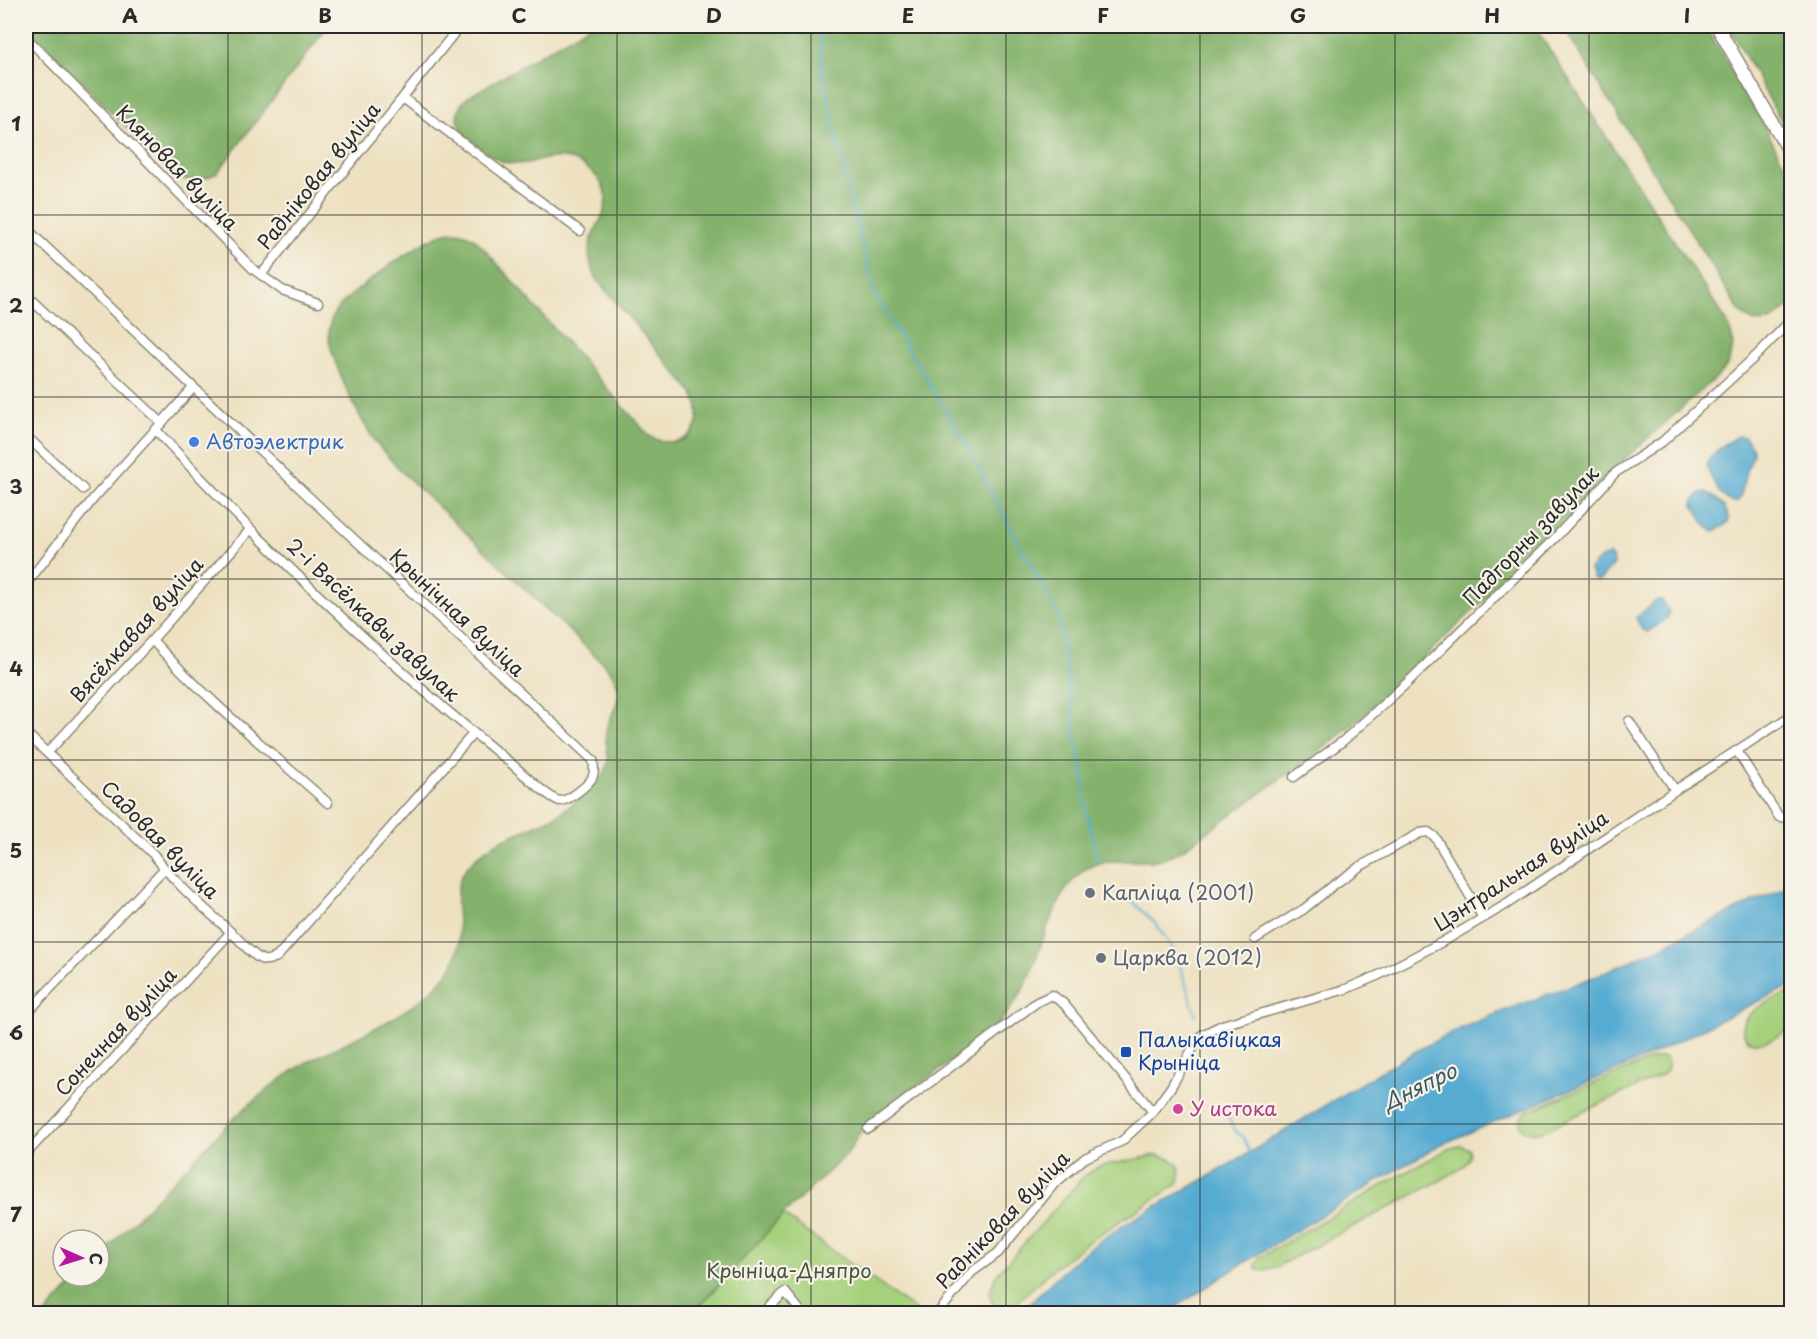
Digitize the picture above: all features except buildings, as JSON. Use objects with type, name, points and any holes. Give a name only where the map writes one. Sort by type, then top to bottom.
[{"type":"street","name":"Радніковая вуліца","points":[[261,275],[460,26]]},
{"type":"street","points":[[1717,26],[1791,156]]},
{"type":"street","name":"Кляновая вуліца","points":[[26,37],[261,275],[282,290],[318,303]]},
{"type":"street","name":"Радніковая вуліца","points":[[404,98],[580,231]]},
{"type":"street","name":"Крынічная вуліца","points":[[26,228],[193,388],[593,760],[593,777],[580,791],[560,801],[473,734]]},
{"type":"street","name":"2-і Вясёлкавы завулак","points":[[26,295],[159,426],[250,530],[473,734]]},
{"type":"street","name":"Падгорны завулак","points":[[1294,777],[1343,741],[1408,682],[1556,537],[1615,473],[1662,442],[1758,354],[1791,319]]},
{"type":"street","points":[[26,584],[94,498],[193,388]]},
{"type":"street","points":[[26,436],[83,489]]},
{"type":"street","name":"Вясёлкавая вуліца","points":[[48,752],[250,530]]},
{"type":"street","points":[[152,640],[232,719],[328,803]]},
{"type":"street","name":"Цэнтральная вуліца","points":[[1153,1112],[1172,1087],[1202,1035],[1222,1025],[1360,984],[1444,941],[1537,884],[1675,790],[1791,716]]},
{"type":"street","points":[[1629,721],[1675,790]]},
{"type":"street","name":"Садовая вуліца","points":[[26,733],[154,855],[164,869],[264,960],[277,957],[473,734]]},
{"type":"street","points":[[1737,751],[1779,817],[1791,818]]},
{"type":"street","points":[[1254,939],[1304,909],[1359,867],[1420,833],[1428,832],[1435,837],[1484,918]]},
{"type":"street","points":[[26,1014],[164,869]]},
{"type":"street","name":"Сонечная вуліца","points":[[26,1154],[231,932]]},
{"type":"street","points":[[868,1129],[1037,1002],[1052,995],[1064,1004],[1153,1112]]},
{"type":"street","name":"Радніковая вуліца","points":[[937,1314],[972,1272],[998,1253],[1054,1184],[1085,1158],[1122,1141],[1153,1112]]},
{"type":"street","points":[[762,1314],[785,1292],[803,1314]]},
{"type":"green space","points":[[26,26],[328,26],[218,172],[207,178],[189,180],[172,174]]},
{"type":"green space","points":[[589,26],[1534,26],[1727,322],[1732,341],[1732,353],[1723,371],[1619,464],[1531,555],[1367,712],[1329,744],[1182,850],[1152,861],[1110,861],[1096,864],[1084,870],[1073,880],[1064,892],[1047,927],[1031,974],[1020,995],[995,1029],[865,1125],[848,1153],[783,1215],[693,1313],[45,1314],[70,1288],[111,1288],[111,1245],[230,1122],[261,1095],[282,1078],[305,1064],[403,1012],[434,988],[447,974],[455,960],[459,932],[457,891],[460,878],[468,866],[497,843],[560,813],[594,785],[605,772],[608,761],[607,727],[618,698],[614,677],[608,668],[402,472],[381,449],[353,403],[338,369],[329,340],[332,318],[338,308],[358,290],[422,244],[446,233],[464,234],[479,243],[649,436],[673,442],[691,434],[696,426],[697,404],[692,392],[598,281],[592,268],[589,255],[591,243],[606,204],[604,190],[597,177],[573,160],[554,158],[518,164],[500,161],[490,155],[473,143],[459,125],[458,111],[468,97]]},
{"type":"green space","points":[[1563,26],[1705,26],[1752,103],[1791,177],[1791,304],[1779,315],[1761,323],[1754,322],[1740,312]]},
{"type":"green space","points":[[1729,26],[1791,26],[1791,139]]},
{"type":"green space","points":[[1791,992],[1791,1027],[1765,1042],[1747,1040],[1743,1031],[1744,1022],[1749,1015],[1765,1004]]},
{"type":"green space","points":[[1661,1057],[1666,1059],[1668,1064],[1664,1074],[1543,1131],[1526,1131],[1520,1126],[1521,1117],[1526,1112]]},
{"type":"green space","points":[[1461,1145],[1469,1149],[1468,1159],[1452,1174],[1276,1267],[1260,1271],[1256,1269],[1259,1258],[1390,1181],[1448,1149]]},
{"type":"green space","points":[[1157,1155],[1169,1158],[1177,1164],[1180,1172],[1178,1184],[1092,1239],[1053,1269],[1010,1308],[995,1307],[990,1290],[998,1273],[1084,1176],[1100,1166]]},
{"type":"green space","name":"Крыніца-Дняпро","points":[[783,1215],[919,1313],[693,1314]]},
{"type":"water","points":[[1738,436],[1745,437],[1753,449],[1753,455],[1746,471],[1741,497],[1735,502],[1722,495],[1707,464],[1715,452]]},
{"type":"water","points":[[1706,492],[1721,504],[1728,516],[1729,521],[1714,531],[1704,523],[1693,504],[1697,496]]},
{"type":"water","points":[[1609,555],[1614,564],[1601,579],[1598,581],[1593,579],[1590,569],[1598,560]]},
{"type":"water","points":[[1657,600],[1662,600],[1669,612],[1668,618],[1648,632],[1642,630],[1636,618]]},
{"type":"water","name":"Дняпро","points":[[1791,886],[1791,986],[1643,1059],[1442,1144],[1245,1262],[1167,1313],[1020,1313],[1053,1280],[1105,1237],[1431,1043],[1499,1013],[1615,968]]},
{"type":"waterway","points":[[820,26],[822,71],[855,219],[877,298],[960,434],[1059,617],[1087,812],[1098,862]]},
{"type":"waterway","points":[[1125,895],[1154,922],[1176,953],[1196,1016]]},
{"type":"waterway","points":[[1219,1111],[1227,1115],[1235,1131],[1243,1137],[1251,1155]]},
{"type":"place","name":"Автоэлектрик","points":[[194,442]]},
{"type":"place","name":"Капліца (2001)","points":[[1090,893]]},
{"type":"place","name":"Царква (2012)","points":[[1101,958]]},
{"type":"place","name":"Палыкавіцкая Крыніца","points":[[1126,1052]]},
{"type":"place","name":"У истока","points":[[1178,1109]]}]
